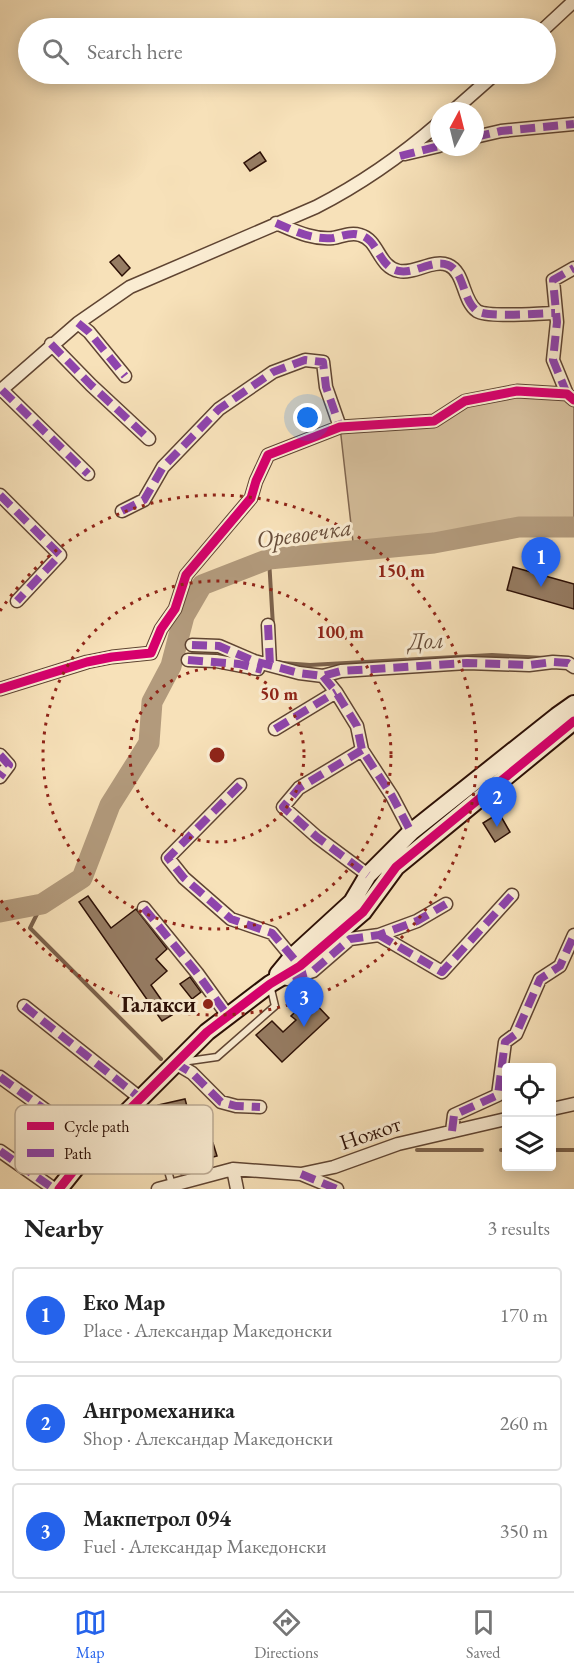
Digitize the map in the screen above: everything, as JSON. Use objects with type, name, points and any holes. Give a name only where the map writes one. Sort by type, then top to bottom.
[{"type":"street","points":[[556,18],[574,1]]},
{"type":"street","points":[[463,102],[484,84]]},
{"type":"street","points":[[484,136],[574,124]]},
{"type":"street","points":[[88,474],[1,390],[51,344],[130,287],[346,192],[400,156],[430,131]]},
{"type":"street","points":[[400,156],[430,148]]},
{"type":"street","points":[[276,223],[308,237],[332,238],[350,234],[360,235],[369,239],[382,261],[391,269],[402,272],[440,264],[450,266],[457,273],[467,298],[478,311],[490,315],[555,313]]},
{"type":"street","points":[[571,397],[553,360],[557,321],[553,280],[574,268]]},
{"type":"street","points":[[78,323],[125,376]]},
{"type":"street","points":[[51,344],[149,439]]},
{"type":"street","points":[[122,511],[144,500],[163,467],[219,409],[273,372],[305,360],[323,362],[326,387],[340,427]]},
{"type":"street","points":[[0,689],[87,662],[151,653],[161,629],[175,609],[186,575],[251,498],[268,455],[340,427],[435,421],[465,401],[517,391],[571,397]]},
{"type":"street","points":[[0,495],[60,555],[17,601]]},
{"type":"street","points":[[268,625],[270,665]]},
{"type":"street","points":[[192,645],[219,646],[254,661],[299,674]]},
{"type":"street","points":[[188,660],[216,661],[265,671],[323,676],[341,671],[466,663],[530,665],[553,662],[567,663],[574,667]]},
{"type":"street","points":[[323,676],[357,726],[362,750],[392,796],[411,832]]},
{"type":"street","points":[[275,729],[336,692]]},
{"type":"street","points":[[296,962],[352,902],[368,875],[411,832],[574,704]]},
{"type":"street","points":[[133,1105],[207,1032],[363,912],[396,867],[574,721]]},
{"type":"street","points":[[362,750],[299,788],[283,807],[317,837],[368,875]]},
{"type":"street","points":[[0,755],[9,765],[0,777]]},
{"type":"street","points":[[240,785],[168,858],[184,878],[231,920],[272,933],[296,962]]},
{"type":"street","points":[[379,935],[442,972],[512,895]]},
{"type":"street","points":[[270,984],[313,971],[350,939],[379,935],[417,921],[446,904]]},
{"type":"street","points":[[144,908],[197,973],[228,1016]]},
{"type":"street","points":[[452,1131],[454,1115],[498,1095],[505,1042],[516,1034],[540,979],[560,966],[574,935]]},
{"type":"street","points":[[24,1006],[140,1098]]},
{"type":"street","points":[[175,1063],[192,1073],[221,1102],[236,1106],[260,1107]]},
{"type":"street","points":[[0,1077],[39,1105]]},
{"type":"street","points":[[556,1108],[574,1104]]},
{"type":"street","name":"Ножот","points":[[158,1189],[233,1169],[301,1174],[334,1167],[398,1144],[502,1120]]},
{"type":"street","points":[[0,1151],[15,1161]]},
{"type":"street","points":[[233,1169],[237,1189]]},
{"type":"street","points":[[34,1174],[57,1189],[70,1174]]},
{"type":"street","name":"Ножот","points":[[301,1174],[337,1189]]},
{"type":"lane","points":[[175,1063],[217,1057],[274,1006],[270,984]]},
{"type":"lane","points":[[169,1174],[172,1185]]},
{"type":"shaded area","points":[[517,391],[574,400],[574,527],[519,527],[434,543],[354,551],[340,427],[434,421],[465,401]]},
{"type":"building","points":[[260,152],[266,161],[250,171],[244,163]]},
{"type":"building","points":[[119,255],[130,268],[122,276],[110,262]]},
{"type":"building","points":[[513,567],[574,584],[574,609],[507,590]]},
{"type":"building","points":[[499,813],[510,832],[495,842],[483,823]]},
{"type":"building","points":[[88,896],[111,928],[136,909],[167,949],[156,959],[167,971],[151,985],[172,1015],[162,1021],[79,902]]},
{"type":"building","points":[[190,977],[201,992],[192,999],[180,984]]},
{"type":"building","points":[[310,998],[329,1018],[282,1062],[256,1035],[272,1021],[283,1032],[296,1020],[291,1016]]},
{"type":"building","points":[[185,1099],[187,1105],[158,1105]]},
{"type":"building","points":[[213,1143],[217,1156],[213,1157]]},
{"type":"waterway","name":"Оревоечка","points":[[0,912],[42,904],[82,878],[110,805],[149,743],[152,702],[171,666],[184,616],[202,585],[269,559],[434,543],[519,527],[574,527]]},
{"type":"waterway","name":"Дол","points":[[269,559],[273,626]]},
{"type":"waterway","name":"Дол","points":[[282,663],[310,665],[492,655],[544,658]]},
{"type":"waterway","points":[[42,904],[30,928],[161,1059]]},
{"type":"waterway","points":[[417,1150],[482,1150]]},
{"type":"waterway","points":[[556,1150],[574,1150]]},
{"type":"marked path","points":[[484,135],[501,131],[574,124]]},
{"type":"marked path","points":[[400,156],[430,148]]},
{"type":"marked path","points":[[276,223],[318,238],[360,235],[371,242],[392,269],[399,271],[436,264],[448,265],[458,274],[472,306],[483,313],[503,315],[555,313]]},
{"type":"marked path","points":[[567,394],[553,360],[557,322],[553,280],[574,268]]},
{"type":"marked path","points":[[78,323],[89,332],[125,376]]},
{"type":"marked path","points":[[51,344],[149,439]]},
{"type":"marked path","points":[[122,511],[144,500],[163,467],[219,409],[273,372],[305,360],[323,362],[326,387],[340,427]]},
{"type":"marked path","points":[[2,390],[88,474]]},
{"type":"marked path","points":[[0,495],[60,555],[17,601]]},
{"type":"marked path","points":[[268,625],[270,665]]},
{"type":"marked path","points":[[192,645],[219,646],[254,661],[299,673],[323,676],[341,671],[467,663],[529,665],[553,662],[568,663],[574,667]]},
{"type":"marked path","points":[[188,660],[239,664],[262,670]]},
{"type":"marked path","points":[[323,676],[357,726],[362,750],[392,796],[411,832]]},
{"type":"marked path","points":[[275,729],[336,692]]},
{"type":"marked path","points":[[362,750],[299,788],[283,807],[317,837],[368,875]]},
{"type":"marked path","points":[[0,755],[9,765],[0,777]]},
{"type":"marked path","points":[[240,785],[168,858],[184,878],[231,919],[272,933],[300,966]]},
{"type":"marked path","points":[[379,935],[442,972],[512,895]]},
{"type":"marked path","points":[[292,977],[313,971],[350,939],[379,935],[417,921],[446,904]]},
{"type":"marked path","points":[[144,908],[197,973],[228,1016]]},
{"type":"marked path","points":[[452,1131],[454,1115],[498,1095],[505,1042],[516,1034],[540,979],[560,966],[574,935]]},
{"type":"marked path","points":[[24,1006],[140,1098]]},
{"type":"marked path","points":[[175,1063],[192,1073],[221,1102],[236,1106],[260,1107]]},
{"type":"marked path","points":[[0,1077],[39,1105]]},
{"type":"marked path","points":[[0,1151],[15,1162]]},
{"type":"marked path","points":[[33,1174],[54,1189]]},
{"type":"marked path","points":[[301,1174],[337,1189]]},
{"type":"cycle path","points":[[0,689],[87,662],[151,653],[161,629],[175,609],[186,575],[251,498],[268,455],[340,427],[434,421],[465,401],[517,391],[567,394],[574,400]]},
{"type":"cycle path","points":[[134,1105],[207,1032],[270,984],[300,966],[363,912],[396,867],[574,721]]},
{"type":"cycle path","points":[[59,1189],[71,1174]]},
{"type":"place","name":"Еко Мар","points":[[541,587]]},
{"type":"place","name":"Ангромеханика","points":[[497,827]]},
{"type":"place","name":"Галакси","points":[[208,1004]]},
{"type":"place","name":"Макпетрол 094","points":[[304,1027]]}]
